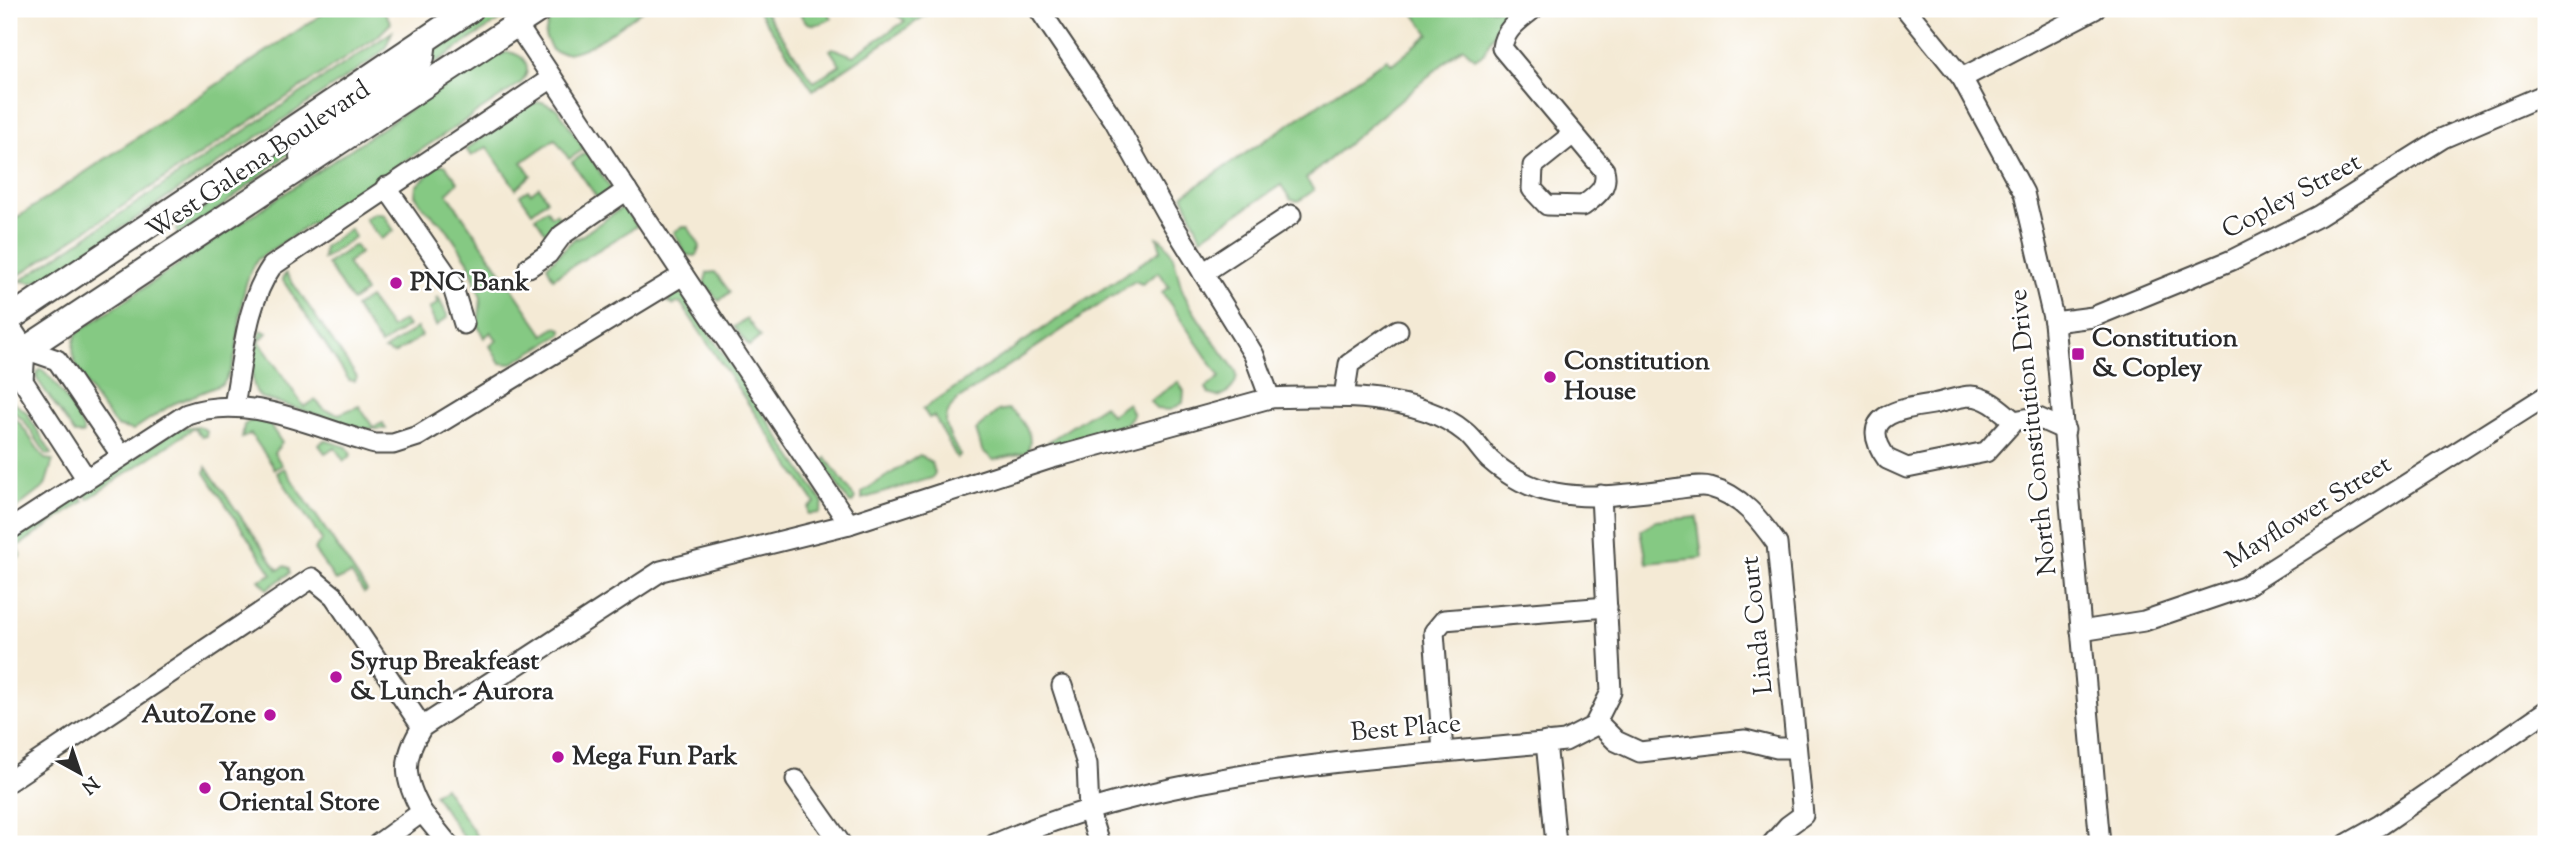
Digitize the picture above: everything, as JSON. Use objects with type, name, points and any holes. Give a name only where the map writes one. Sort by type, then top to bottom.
[{"type":"main road","name":"West Galena Boulevard","points":[[9,319],[471,9]]},
{"type":"main road","name":"West Galena Boulevard","points":[[17,355],[540,9]]},
{"type":"main road","points":[[282,181],[319,136],[416,69],[422,57],[424,40]]},
{"type":"street","points":[[1039,9],[1114,120],[1254,355],[1270,398]]},
{"type":"street","points":[[1533,9],[1503,38],[1502,48],[1573,134]]},
{"type":"street","name":"North Constitution Drive","points":[[1906,9],[1962,78],[2024,193],[2054,323],[2100,844]]},
{"type":"street","points":[[1962,78],[2095,9]]},
{"type":"street","points":[[517,25],[849,524]]},
{"type":"street","points":[[234,405],[260,282],[272,265],[552,78]]},
{"type":"street","name":"Copley Street","points":[[2054,323],[2094,317],[2232,260],[2319,216],[2443,138],[2546,94]]},
{"type":"street","points":[[386,187],[451,281],[464,324]]},
{"type":"street","points":[[529,267],[548,254],[562,235],[627,190]]},
{"type":"street","points":[[1203,273],[1291,215]]},
{"type":"street","points":[[9,530],[187,414],[209,407],[234,405],[375,444],[393,444],[420,434],[683,275]]},
{"type":"street","points":[[9,325],[23,381],[86,478]]},
{"type":"street","points":[[1344,397],[1349,364],[1398,330]]},
{"type":"street","points":[[17,355],[57,360],[121,455]]},
{"type":"street","points":[[2014,421],[1986,400],[1971,396],[1908,407],[1886,415],[1878,423],[1876,433],[1887,459],[1907,468],[1986,452],[2014,421],[2036,417],[2065,430]]},
{"type":"street","name":"Mayflower Street","points":[[2081,631],[2144,621],[2244,587],[2546,396]]},
{"type":"street","name":"Linda Court","points":[[422,727],[661,571],[849,524],[1041,461],[1270,398],[1368,399],[1440,416],[1465,432],[1491,461],[1520,482],[1556,494],[1601,495],[1708,486],[1741,502],[1760,520],[1777,544],[1803,815],[1788,826],[1772,844]]},
{"type":"street","points":[[1601,495],[1611,692],[1597,722],[1616,741],[1640,752],[1745,740],[1777,748],[1796,748]]},
{"type":"street","points":[[9,780],[312,579],[334,596],[422,727],[412,743],[407,784],[422,812],[448,844]]},
{"type":"street","points":[[1443,752],[1434,632],[1444,620],[1607,607]]},
{"type":"street","points":[[1062,687],[1087,764],[1088,812],[1099,844]]},
{"type":"street","points":[[2347,844],[2392,817],[2546,711]]},
{"type":"street","name":"Best Place","points":[[995,844],[1020,833],[1088,812],[1189,785],[1317,764],[1565,741],[1597,722]]},
{"type":"street","points":[[1546,742],[1556,844]]},
{"type":"street","points":[[796,780],[841,844]]},
{"type":"street","points":[[378,844],[422,812]]},
{"type":"green space","points":[[330,9],[383,9],[391,23],[377,37],[19,275],[9,260],[9,223]]},
{"type":"green space","points":[[492,9],[516,9],[435,63],[431,59],[436,46]]},
{"type":"green space","points":[[559,9],[644,9],[586,47],[562,53],[552,50],[545,36],[548,22]]},
{"type":"green space","points":[[757,9],[763,9],[814,82],[840,65],[830,50],[833,48],[853,56],[905,21],[893,12],[893,9],[900,9],[912,17],[924,9],[935,9],[813,90]]},
{"type":"green space","points":[[799,9],[826,9],[832,18],[822,23],[808,23]]},
{"type":"green space","points":[[1411,9],[1515,9],[1499,23],[1484,53],[1475,59],[1463,47],[1306,179],[1314,190],[1299,201],[1291,200],[1281,185],[1201,238],[1183,195],[1387,59],[1392,64],[1429,34]]},
{"type":"green space","points":[[392,32],[385,49],[372,60],[50,276],[33,283],[20,281]]},
{"type":"green space","points":[[508,52],[519,56],[526,63],[527,72],[521,83],[258,259],[245,289],[235,355],[223,384],[173,404],[133,430],[116,426],[77,369],[74,344],[78,332],[485,59]]},
{"type":"green space","points":[[542,102],[558,109],[584,149],[569,159],[555,139],[522,162],[531,175],[516,189],[487,147],[471,156],[466,149],[530,104]]},
{"type":"green space","points":[[308,130],[312,135],[220,208],[178,235],[176,230],[267,158]]},
{"type":"green space","points":[[587,152],[610,188],[610,193],[598,199],[572,162]]},
{"type":"green space","points":[[438,165],[445,165],[458,182],[447,193],[544,335],[556,327],[562,329],[562,334],[511,364],[500,363],[490,346],[497,340],[491,332],[484,338],[478,326],[481,298],[468,261],[445,227],[424,208],[415,195],[416,186]]},
{"type":"green space","points":[[539,187],[547,200],[532,212],[520,195],[528,190],[531,193]]},
{"type":"green space","points":[[623,207],[637,226],[553,278],[547,266],[576,237],[577,239]]},
{"type":"green space","points":[[547,209],[551,216],[556,213],[563,223],[536,252],[533,249],[548,236],[535,217]]},
{"type":"green space","points":[[374,213],[384,215],[394,231],[381,239],[365,219]]},
{"type":"green space","points":[[688,227],[700,246],[696,256],[686,255],[674,232]]},
{"type":"green space","points":[[350,229],[355,237],[323,259],[324,247]]},
{"type":"green space","points":[[1157,237],[1169,248],[1189,304],[1236,371],[1237,376],[1232,388],[1217,397],[1209,394],[1206,388],[1220,377],[1162,292],[1169,287],[1159,272],[1142,284],[1135,281],[956,401],[950,408],[946,421],[949,434],[960,455],[957,458],[934,416],[929,418],[923,409],[1161,250]]},
{"type":"green space","points":[[355,245],[360,253],[347,263],[365,292],[352,301],[327,264]]},
{"type":"green space","points":[[715,272],[730,292],[719,301],[704,284],[707,273]]},
{"type":"green space","points":[[286,273],[357,377],[355,381],[349,380],[282,279]]},
{"type":"green space","points":[[678,292],[685,297],[823,503],[820,513],[808,514],[808,508],[815,503],[680,302],[673,305],[667,302]]},
{"type":"green space","points":[[438,297],[448,317],[436,326],[429,309],[438,303]]},
{"type":"green space","points":[[369,298],[391,328],[404,320],[408,326],[381,345],[355,307]]},
{"type":"green space","points":[[747,319],[760,337],[749,346],[734,327]]},
{"type":"green space","points":[[417,328],[422,336],[394,354],[384,350]]},
{"type":"green space","points":[[261,330],[267,333],[259,341],[304,407],[315,400],[325,410],[339,414],[359,406],[373,427],[383,423],[386,429],[362,429],[260,397],[252,374]]},
{"type":"green space","points":[[41,369],[67,400],[79,420],[83,434],[75,434],[37,379],[37,373]]},
{"type":"green space","points":[[1178,382],[1184,391],[1183,403],[1170,410],[1156,409],[1150,401]]},
{"type":"green space","points":[[9,399],[26,412],[52,454],[47,455],[24,421],[9,407]]},
{"type":"green space","points":[[1128,403],[1133,415],[1126,424],[1060,444],[1048,442],[1104,405],[1111,415]]},
{"type":"green space","points":[[1008,409],[1026,428],[1029,446],[1027,452],[993,460],[982,450],[976,430],[998,411]]},
{"type":"green space","points":[[9,414],[19,422],[45,459],[53,460],[45,486],[9,514]]},
{"type":"green space","points":[[254,418],[268,422],[282,443],[274,453],[282,465],[275,469],[251,434],[242,438],[244,425]]},
{"type":"green space","points":[[199,426],[207,431],[206,436],[202,437],[194,428],[88,499],[83,492],[179,428]]},
{"type":"green space","points":[[324,440],[347,447],[351,455],[344,461],[335,448],[325,453],[319,445]]},
{"type":"green space","points":[[920,455],[931,462],[935,473],[932,478],[862,499],[862,492]]},
{"type":"green space","points":[[826,458],[855,498],[853,503],[849,502],[822,463]]},
{"type":"green space","points":[[206,467],[278,570],[285,566],[290,568],[290,573],[267,589],[259,580],[272,574],[205,473]]},
{"type":"green space","points":[[284,468],[367,591],[364,593],[351,574],[336,581],[314,550],[322,540],[277,473]]},
{"type":"green space","points":[[79,494],[84,501],[17,547],[21,555],[18,559],[9,548],[12,539]]},
{"type":"green space","points":[[1697,517],[1702,558],[1647,563],[1641,530],[1656,521]]},
{"type":"green space","points":[[444,787],[482,844],[468,844],[434,794]]},
{"type":"place","name":"PNC Bank","points":[[396,283]]},
{"type":"place","name":"Constitution & Copley","points":[[2078,354]]},
{"type":"place","name":"Constitution House","points":[[1550,377]]},
{"type":"place","name":"Syrup Breakfeast & Lunch - Aurora","points":[[336,677]]},
{"type":"place","name":"AutoZone","points":[[270,715]]},
{"type":"place","name":"Mega Fun Park","points":[[558,757]]},
{"type":"place","name":"Yangon Oriental Store","points":[[205,788]]}]
